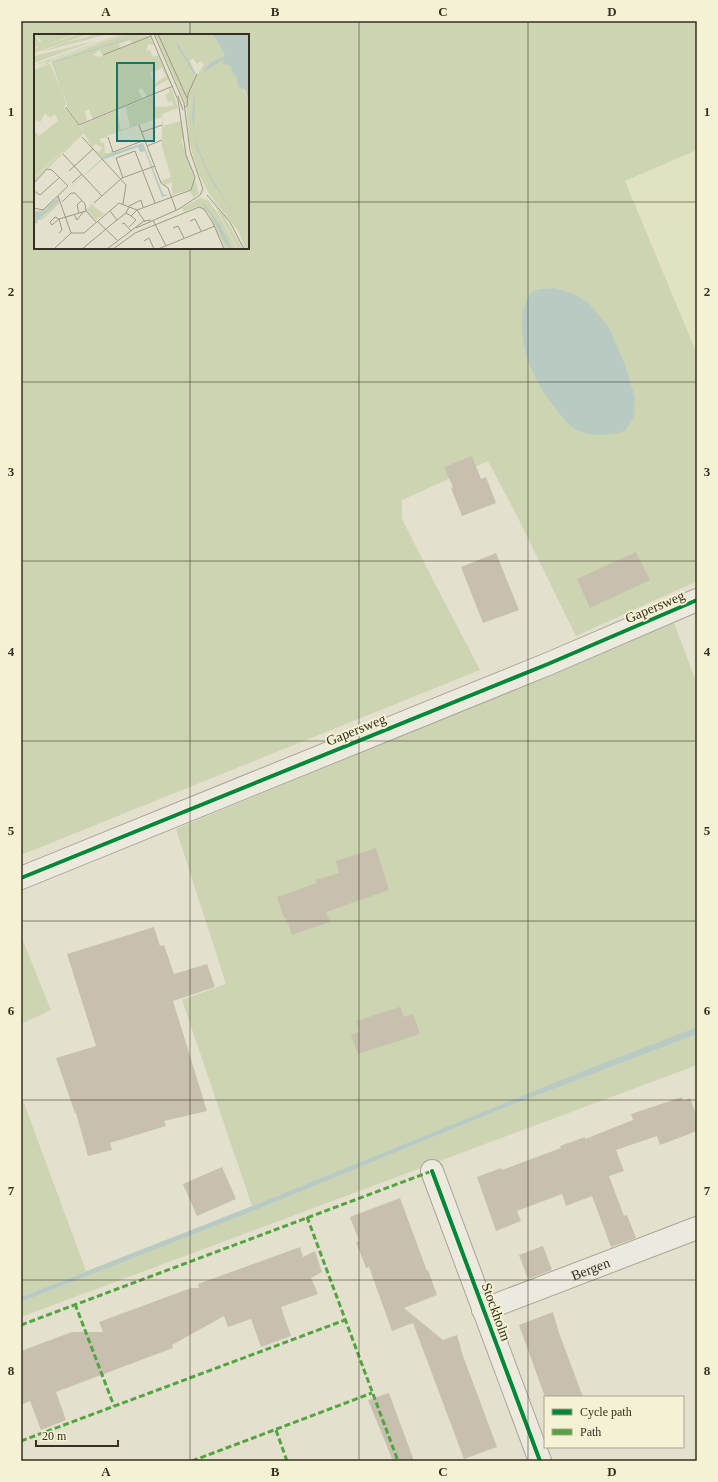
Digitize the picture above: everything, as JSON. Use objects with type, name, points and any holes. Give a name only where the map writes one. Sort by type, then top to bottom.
[{"type":"street","name":"Gapersweg","points":[[21,878],[548,664],[697,600]]},
{"type":"street","name":"Stockholm","points":[[432,1171],[540,1461]]},
{"type":"street","name":"Bergen","points":[[483,1310],[697,1228]]},
{"type":"green space","points":[[21,21],[697,21],[697,150],[625,181],[697,354],[697,581],[576,636],[515,512],[488,461],[402,500],[402,519],[480,670],[21,855]],"holes":[[[555,288],[572,293],[610,329],[626,367],[635,397],[611,435],[590,434],[572,427],[551,404],[534,376],[525,349],[522,336],[543,289]]]},
{"type":"green space","points":[[697,150],[697,354],[625,181]]},
{"type":"green space","points":[[674,623],[697,684],[697,1027],[585,1070],[252,1206],[182,1000],[226,984],[176,829]]},
{"type":"green space","points":[[21,936],[51,1010],[21,1024]]},
{"type":"green space","points":[[697,1034],[697,1065],[21,1317],[21,1302],[251,1212],[494,1112]]},
{"type":"green space","points":[[21,1095],[86,1271],[21,1297]]},
{"type":"shaded area","points":[[555,288],[572,293],[589,303],[610,329],[626,367],[635,397],[634,417],[625,431],[598,435],[578,431],[568,424],[559,413],[536,379],[530,366],[523,340],[523,312],[527,300],[534,291],[539,289]]},
{"type":"shaded area","points":[[697,1027],[697,1034],[494,1112],[251,1212],[21,1302],[21,1297],[257,1204],[585,1070]]},
{"type":"building","points":[[472,456],[481,479],[486,477],[496,503],[462,516],[451,488],[453,487],[444,467]]},
{"type":"building","points":[[636,552],[650,580],[590,608],[577,579]]},
{"type":"building","points":[[496,553],[519,610],[483,623],[461,567]]},
{"type":"building","points":[[376,848],[389,890],[326,912],[330,922],[292,935],[277,897],[317,883],[316,880],[339,873],[336,861]]},
{"type":"building","points":[[154,927],[160,946],[164,945],[174,974],[207,964],[215,987],[173,1001],[207,1111],[164,1121],[166,1126],[110,1143],[112,1150],[88,1156],[76,1113],[56,1058],[96,1046],[67,954]]},
{"type":"building","points":[[400,1007],[404,1017],[413,1014],[420,1034],[358,1054],[351,1035],[360,1031],[356,1021]]},
{"type":"building","points":[[682,1097],[683,1101],[690,1098],[697,1117],[697,1131],[660,1145],[657,1136],[616,1150],[624,1171],[609,1176],[624,1216],[627,1215],[636,1238],[611,1247],[592,1196],[566,1206],[562,1194],[517,1211],[521,1221],[496,1231],[477,1177],[501,1168],[502,1170],[561,1148],[560,1146],[585,1137],[585,1139],[633,1120],[631,1114]]},
{"type":"building","points":[[222,1167],[236,1199],[197,1216],[183,1184]]},
{"type":"building","points":[[400,1198],[437,1295],[404,1308],[443,1340],[457,1335],[463,1356],[497,1447],[464,1459],[413,1323],[392,1331],[369,1267],[366,1268],[356,1242],[359,1241],[350,1217]]},
{"type":"building","points":[[543,1246],[552,1270],[528,1279],[519,1255]]},
{"type":"building","points":[[300,1247],[303,1257],[315,1251],[322,1272],[311,1278],[318,1294],[281,1307],[291,1336],[261,1347],[251,1319],[228,1327],[224,1316],[172,1345],[173,1348],[56,1392],[66,1420],[41,1430],[30,1401],[21,1405],[21,1351],[72,1332],[103,1332],[99,1322],[191,1288],[199,1288],[198,1284]]},
{"type":"building","points":[[553,1312],[559,1333],[583,1396],[545,1396],[519,1325]]},
{"type":"building","points":[[389,1393],[414,1461],[393,1461],[368,1400]]},
{"type":"marked path","points":[[21,1325],[432,1171]]},
{"type":"marked path","points":[[307,1217],[398,1461]]},
{"type":"marked path","points":[[75,1304],[114,1406]]},
{"type":"marked path","points":[[21,1441],[345,1320]]},
{"type":"marked path","points":[[192,1461],[372,1393]]},
{"type":"marked path","points":[[276,1430],[287,1461]]},
{"type":"cycle path","points":[[21,878],[548,664],[697,600]]},
{"type":"cycle path","points":[[432,1171],[540,1461]]}]
